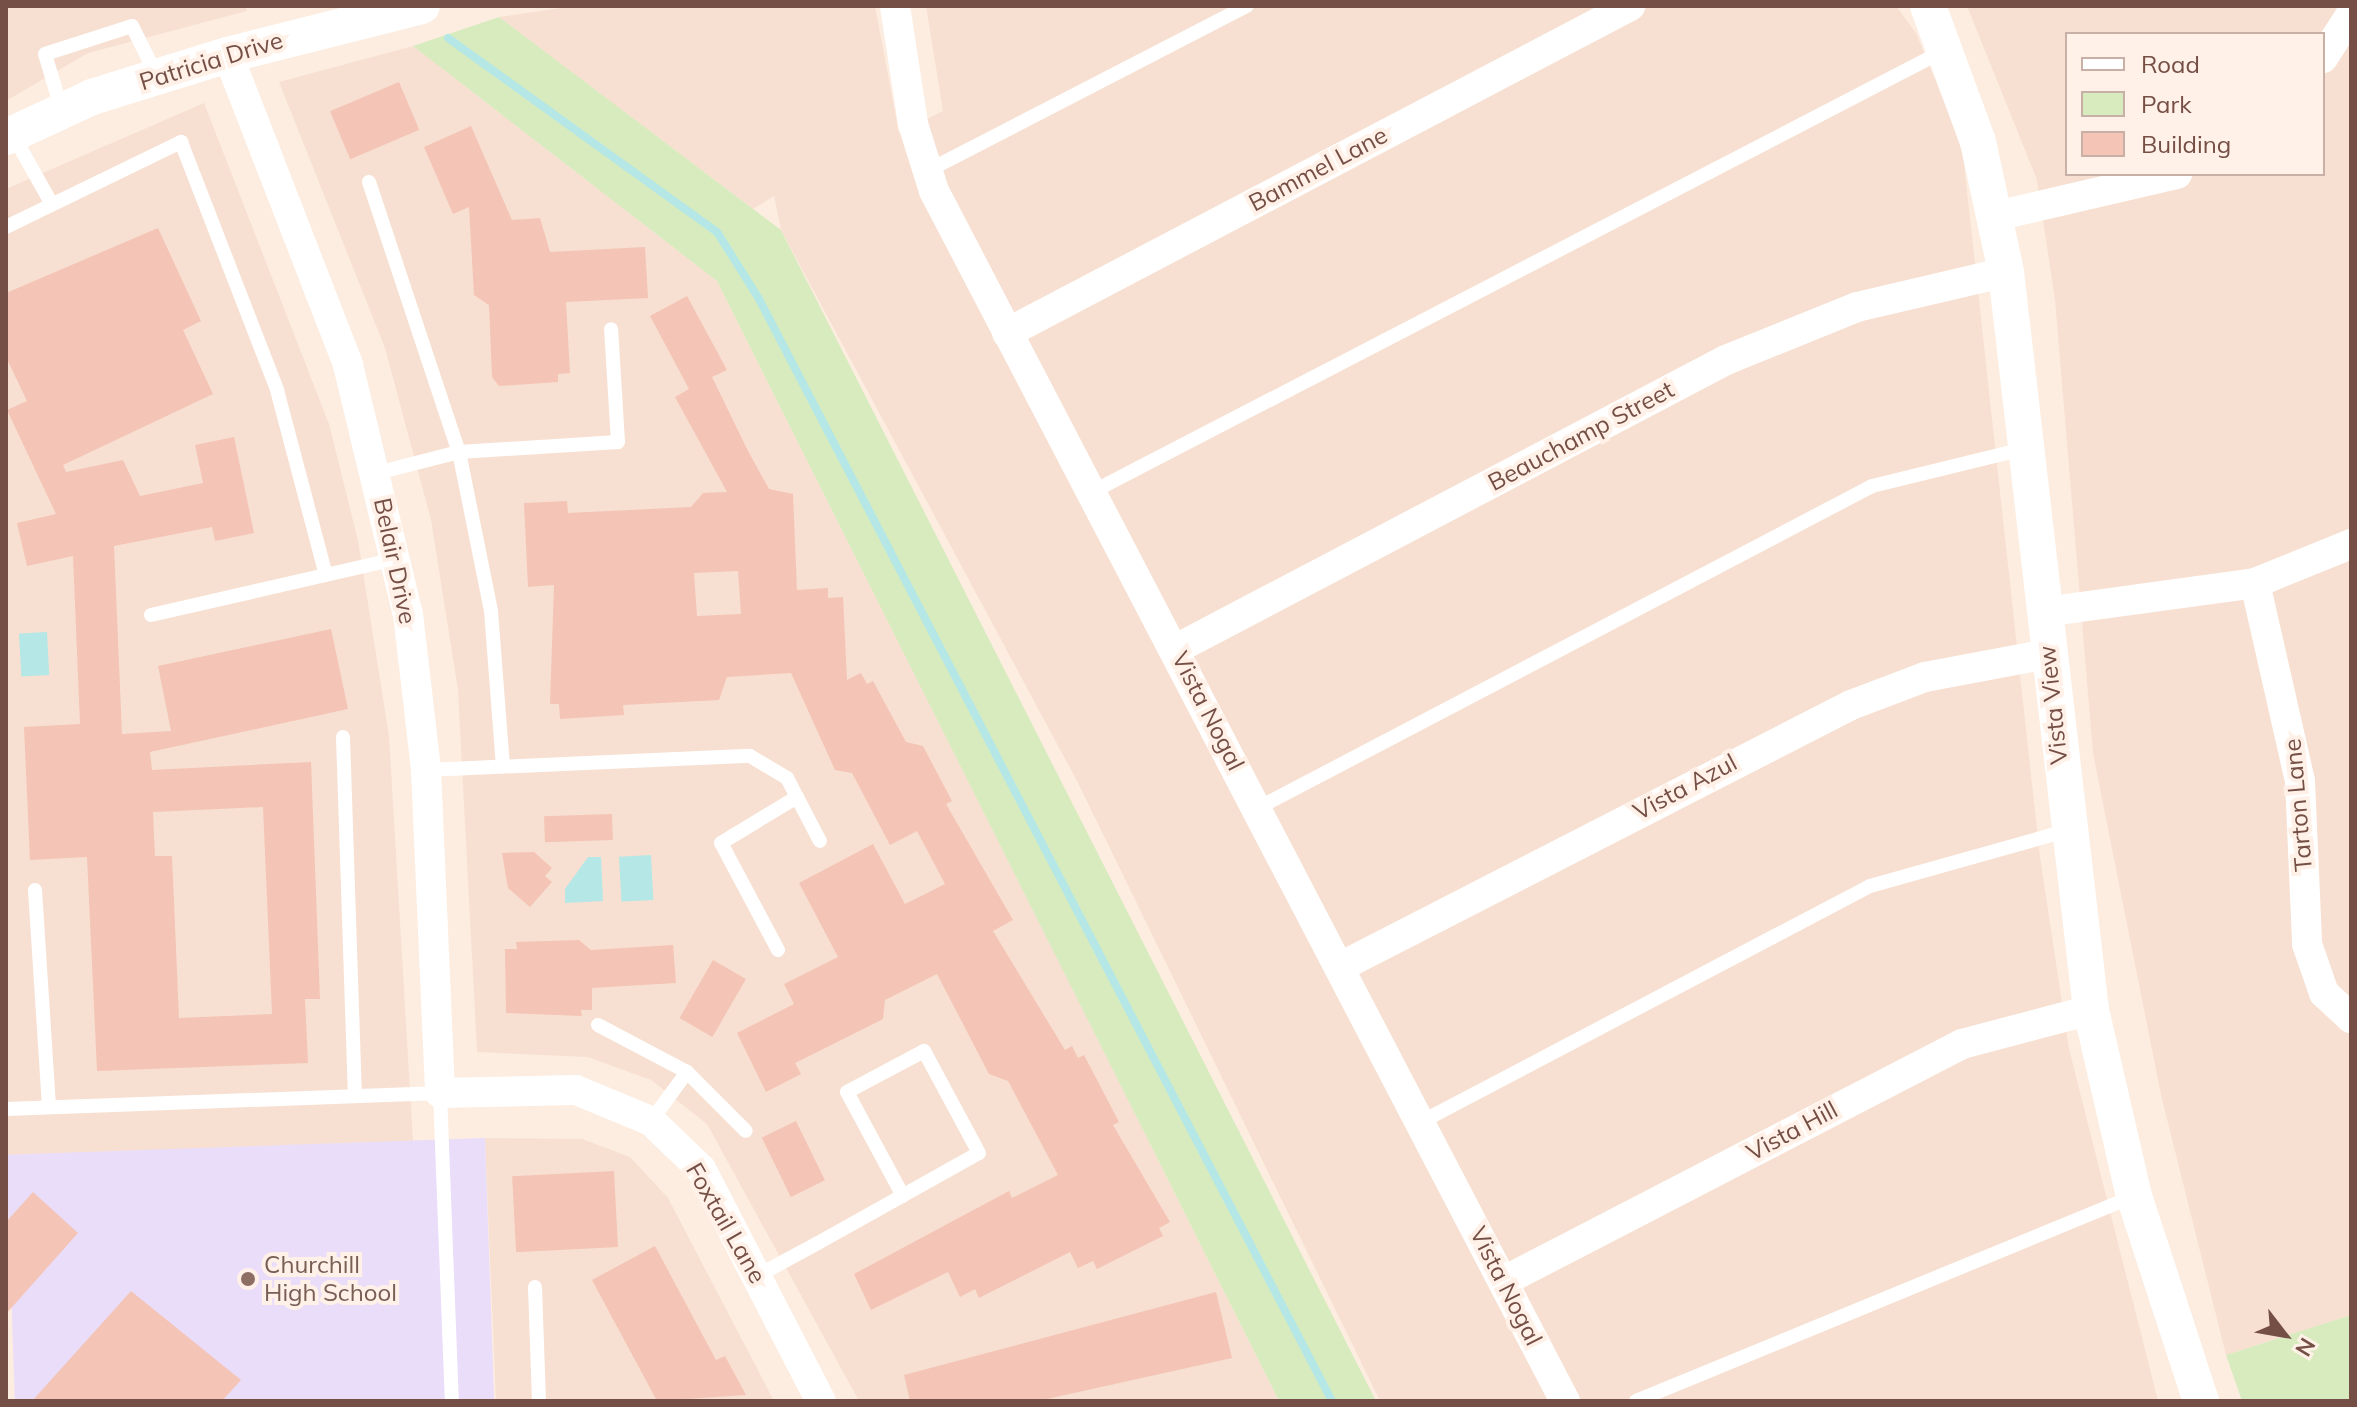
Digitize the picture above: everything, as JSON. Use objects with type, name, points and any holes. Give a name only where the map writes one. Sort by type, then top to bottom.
[{"type":"street","name":"Patricia Drive","points":[[9,135],[62,111],[228,55],[422,6]]},
{"type":"street","name":"Vista Nogal","points":[[895,6],[927,171],[1007,333],[1176,649],[1565,1401]]},
{"type":"street","name":"Bammel Lane","points":[[1007,333],[1630,6]]},
{"type":"street","name":"Vista View","points":[[1928,6],[1947,49],[1996,216],[2006,272],[2066,831],[2091,1010],[2134,1196],[2201,1401]]},
{"type":"street","points":[[2325,55],[2351,14]]},
{"type":"street","name":"Belair Drive","points":[[228,55],[348,365],[396,559],[426,770],[440,1093]]},
{"type":"street","points":[[1996,216],[2168,176]]},
{"type":"street","name":"Beauchamp Street","points":[[1176,649],[1726,360],[1857,307],[2006,272]]},
{"type":"street","points":[[2044,612],[2255,583],[2351,544]]},
{"type":"street","name":"Tarton Lane","points":[[2255,583],[2300,781],[2307,944],[2324,993],[2351,1018]]},
{"type":"street","name":"Vista Azul","points":[[1340,967],[1851,705],[1925,677],[2048,654]]},
{"type":"street","name":"Vista Hill","points":[[1504,1281],[1962,1044],[2091,1010]]},
{"type":"street","name":"Foxtail Lane","points":[[440,1093],[576,1090],[651,1121],[701,1169],[821,1401]]},
{"type":"lane","points":[[927,171],[1247,6]]},
{"type":"lane","points":[[62,111],[45,54],[132,26],[158,77]]},
{"type":"lane","points":[[1092,492],[1947,49]]},
{"type":"lane","points":[[9,135],[50,201]]},
{"type":"lane","points":[[6,227],[50,201],[181,142],[277,390],[326,575]]},
{"type":"lane","points":[[369,182],[459,452],[491,611],[503,767]]},
{"type":"lane","points":[[377,473],[459,452],[618,442],[611,329]]},
{"type":"lane","points":[[1258,808],[1872,486],[2024,449]]},
{"type":"lane","points":[[151,615],[396,559]]},
{"type":"lane","points":[[343,737],[355,1096]]},
{"type":"lane","points":[[426,770],[750,756],[787,778],[820,841]]},
{"type":"lane","points":[[778,950],[721,843],[797,797]]},
{"type":"lane","points":[[1421,1122],[1870,886],[2066,831]]},
{"type":"lane","points":[[35,890],[49,1107]]},
{"type":"lane","points":[[598,1025],[687,1072],[746,1131]]},
{"type":"lane","points":[[757,1276],[903,1196],[979,1153],[924,1051],[847,1092],[903,1196]]},
{"type":"lane","points":[[651,1121],[687,1072]]},
{"type":"lane","points":[[6,1109],[440,1093],[452,1401]]},
{"type":"lane","points":[[1636,1401],[2134,1196]]},
{"type":"lane","points":[[535,1287],[539,1401]]},
{"type":"shaded area","points":[[6,6],[245,6],[247,11],[88,53],[6,101]]},
{"type":"shaded area","points":[[575,6],[875,6],[899,133],[943,111],[926,6],[1896,6],[1916,33],[1962,145],[2040,857],[2069,1049],[2158,1401],[1380,1401],[1078,783],[781,230],[774,196],[753,209],[499,17]]},
{"type":"shaded area","points":[[1967,6],[2351,6],[2351,1315],[2226,1355],[2161,1095],[2093,753],[2055,300],[2037,180]]},
{"type":"shaded area","points":[[413,46],[717,281],[1279,1401],[859,1401],[707,1124],[651,1080],[588,1057],[477,1052],[458,690],[431,520],[385,348],[279,82]]},
{"type":"shaded area","points":[[204,103],[329,424],[358,541],[389,736],[413,1142],[6,1157],[6,189]]},
{"type":"shaded area","points":[[485,1138],[582,1139],[630,1157],[668,1198],[774,1401],[496,1401]]},
{"type":"shaded area","name":"Churchill High School","points":[[485,1138],[494,1401],[15,1401],[6,1155]]},
{"type":"green space","points":[[499,17],[781,230],[1376,1401],[1279,1401],[717,281],[413,46]]},
{"type":"green space","points":[[2351,1315],[2351,1401],[2242,1401],[2226,1355]]},
{"type":"water","points":[[47,632],[49,675],[21,676],[19,633]]},
{"type":"water","points":[[651,855],[653,900],[621,902],[619,857]]},
{"type":"water","points":[[588,857],[601,857],[603,901],[565,903],[565,889]]},
{"type":"building","points":[[399,82],[419,130],[350,159],[330,111]]},
{"type":"building","points":[[471,126],[512,220],[540,218],[550,252],[645,247],[648,298],[566,302],[570,373],[558,374],[558,382],[499,386],[492,377],[489,305],[474,295],[469,207],[453,214],[424,147]]},
{"type":"building","points":[[158,228],[201,321],[183,330],[213,394],[63,465],[66,472],[123,460],[140,496],[203,483],[195,445],[234,437],[254,533],[215,541],[212,527],[114,546],[122,734],[171,731],[158,666],[331,629],[348,709],[150,752],[152,770],[311,762],[320,999],[305,999],[308,1063],[97,1071],[87,857],[30,860],[24,727],[80,724],[73,556],[27,566],[17,523],[56,514],[7,410],[27,401],[6,357],[6,293]],"holes":[[[263,807],[272,1014],[179,1018],[172,856],[155,856],[153,812]]]},
{"type":"building","points":[[687,296],[727,370],[712,377],[748,451],[769,489],[793,494],[797,590],[828,588],[828,598],[843,597],[847,680],[861,673],[867,684],[873,681],[906,742],[923,746],[952,801],[946,804],[1013,920],[993,931],[1065,1050],[1072,1046],[1078,1058],[1084,1055],[1119,1122],[1113,1125],[1170,1222],[1159,1228],[1163,1236],[1097,1269],[1093,1261],[1078,1268],[1070,1252],[979,1298],[975,1289],[960,1297],[948,1272],[871,1310],[854,1274],[1009,1191],[1012,1198],[1058,1175],[1008,1081],[989,1074],[937,974],[885,1000],[883,1019],[795,1063],[801,1074],[766,1092],[737,1033],[794,1004],[784,984],[838,957],[799,883],[873,844],[905,904],[945,884],[917,831],[890,845],[852,773],[835,770],[791,673],[727,677],[719,700],[623,705],[624,715],[560,719],[559,704],[550,704],[554,585],[528,587],[524,503],[567,501],[568,513],[691,507],[703,493],[727,492],[675,397],[689,389],[650,316]],"holes":[[[738,571],[741,614],[697,616],[694,573]]]},
{"type":"building","points":[[612,814],[613,840],[545,842],[544,816]]},
{"type":"building","points":[[534,852],[552,868],[545,876],[552,882],[530,907],[508,888],[502,853]]},
{"type":"building","points":[[579,940],[591,950],[673,945],[676,983],[592,988],[592,1010],[581,1010],[582,1016],[506,1013],[505,949],[517,949],[516,942]]},
{"type":"building","points":[[713,960],[746,979],[712,1037],[680,1018]]},
{"type":"building","points":[[796,1121],[825,1180],[791,1197],[762,1138]]},
{"type":"building","points":[[614,1171],[618,1247],[516,1252],[512,1176]]},
{"type":"building","points":[[33,1192],[78,1233],[6,1314],[6,1222]]},
{"type":"building","points":[[655,1246],[716,1360],[725,1356],[746,1395],[657,1401],[592,1280]]},
{"type":"building","points":[[131,1291],[241,1380],[222,1401],[32,1401]]},
{"type":"building","points":[[1216,1292],[1232,1358],[1038,1401],[910,1401],[904,1375]]},
{"type":"waterway","points":[[448,38],[717,232],[759,299],[1332,1401]]},
{"type":"place","name":"Churchill High School","points":[[248,1279]]}]
